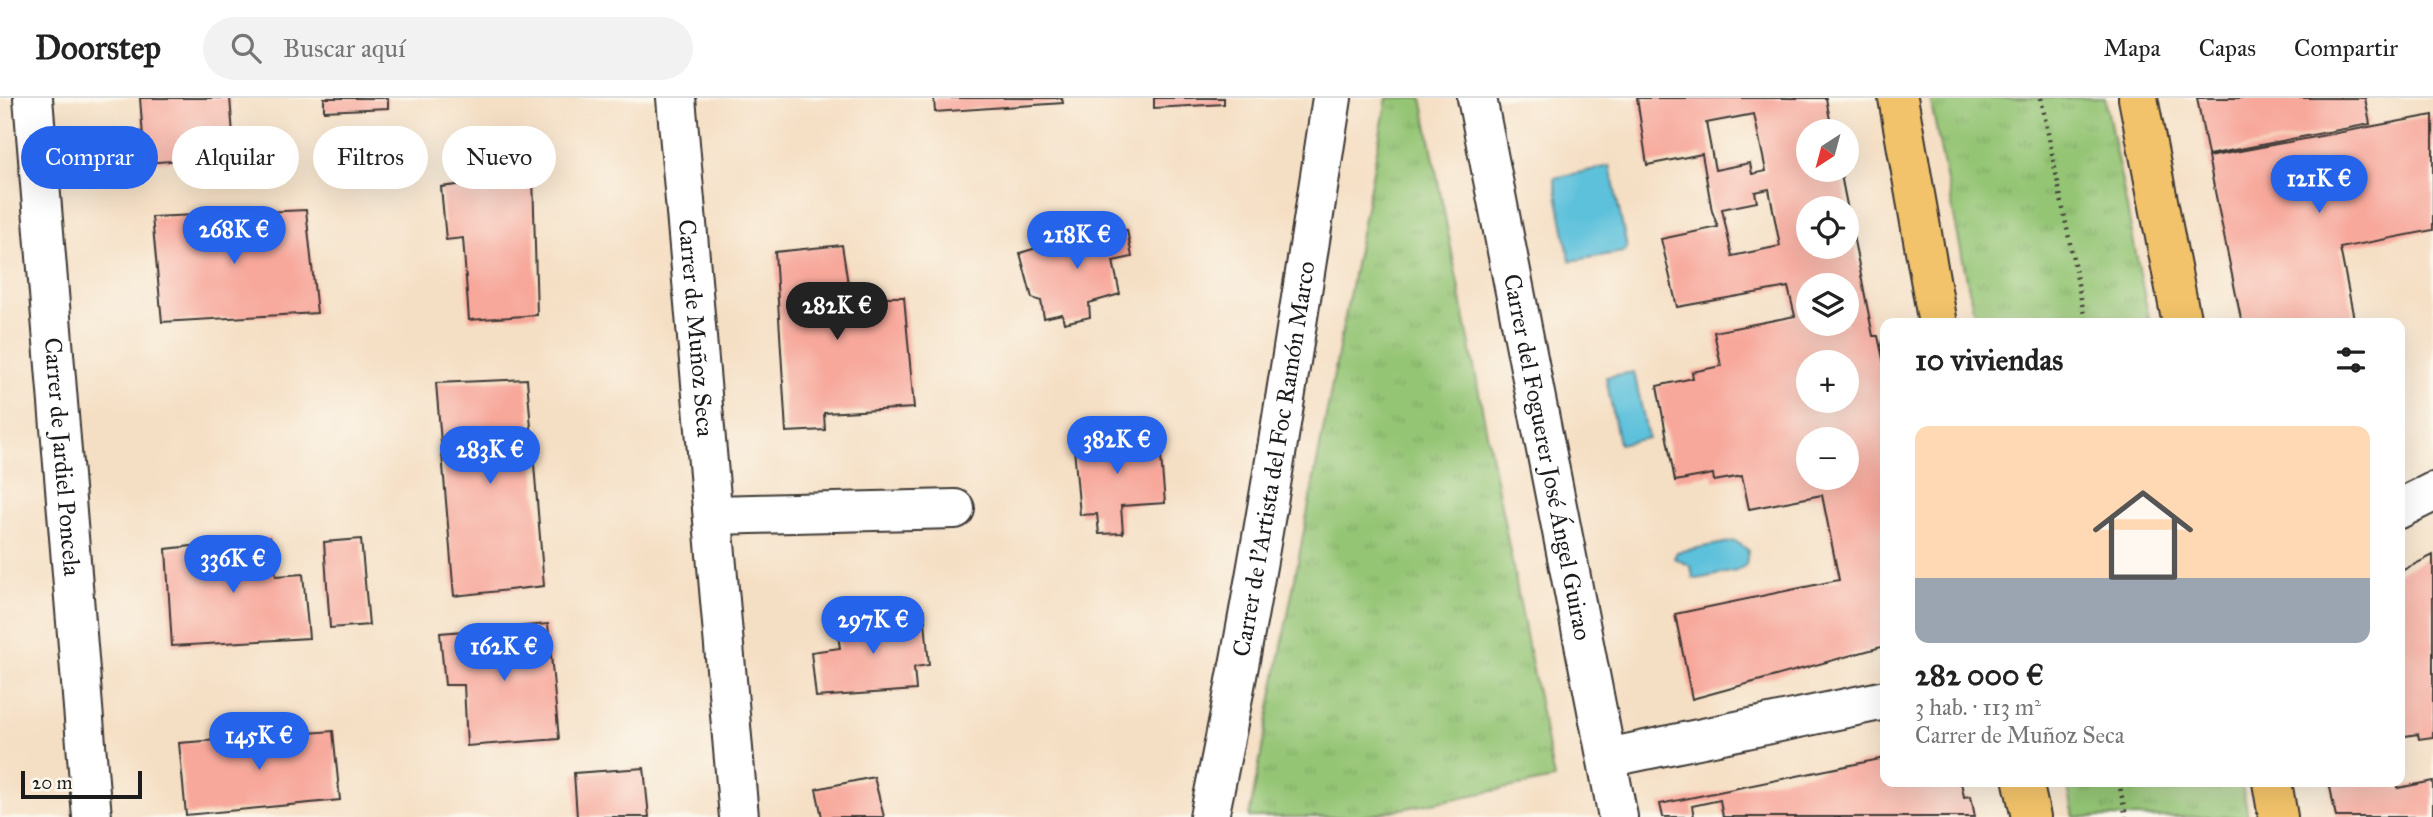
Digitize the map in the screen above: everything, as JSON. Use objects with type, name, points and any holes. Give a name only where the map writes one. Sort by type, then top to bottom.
[{"type":"main road","points":[[1898,98],[1937,318]]},
{"type":"main road","points":[[2137,98],[2181,318]]},
{"type":"main road","points":[[2025,787],[2031,817]]},
{"type":"main road","points":[[2273,787],[2278,817]]},
{"type":"street","name":"Carrer de Jardiel Poncela","points":[[33,98],[92,817]]},
{"type":"street","name":"Carrer de Muñoz Seca","points":[[676,98],[739,817]]},
{"type":"street","name":"Carrer de l'Artista del Foc Ramón Marco","points":[[1209,817],[1281,430],[1332,98]]},
{"type":"street","name":"Carrer del Foguerer José Ángel Guirao","points":[[1477,98],[1619,817]]},
{"type":"street","points":[[2405,506],[2433,492]]},
{"type":"street","points":[[713,515],[955,509]]},
{"type":"street","points":[[1607,758],[1880,701]]},
{"type":"path","points":[[2041,98],[2085,318]]},
{"type":"path","points":[[2120,787],[2126,817]]},
{"type":"green space","points":[[1387,98],[1422,98],[1554,779],[1361,817],[1249,817]]},
{"type":"green space","points":[[1930,98],[2105,98],[2149,318],[1975,318]]},
{"type":"green space","points":[[2068,787],[2242,787],[2248,817],[2074,817]]},
{"type":"water","points":[[1610,166],[1627,248],[1623,252],[1570,261],[1554,178]]},
{"type":"water","points":[[1634,372],[1648,438],[1619,444],[1606,377]]},
{"type":"water","points":[[1735,541],[1748,550],[1746,565],[1736,571],[1697,579],[1693,578],[1691,566],[1674,558],[1677,552]]},
{"type":"building","points":[[140,98],[230,98],[232,126],[172,126],[172,161],[158,162],[158,126],[142,126]]},
{"type":"building","points":[[324,98],[388,98],[388,108],[324,111]]},
{"type":"building","points":[[934,98],[1062,98],[1063,103],[935,112]]},
{"type":"building","points":[[1154,98],[1224,98],[1224,104],[1154,108]]},
{"type":"building","points":[[1637,98],[1826,98],[1830,119],[1796,119],[1796,182],[1842,182],[1845,196],[1796,196],[1796,259],[1858,259],[1873,336],[1878,336],[1880,345],[1880,647],[1692,699],[1675,614],[1839,580],[1822,495],[1749,509],[1742,476],[1714,481],[1713,474],[1675,481],[1657,386],[1693,378],[1692,372],[1721,366],[1714,332],[1795,316],[1788,287],[1677,307],[1661,239],[1718,227],[1712,211],[1702,154],[1647,165]],"holes":[[[1754,114],[1766,171],[1752,174],[1750,163],[1715,170],[1706,123]],[[1769,189],[1780,246],[1732,256],[1722,209],[1757,202],[1755,192]]]},
{"type":"building","points":[[2197,98],[2365,98],[2370,124],[2208,155]]},
{"type":"building","points":[[2433,115],[2433,230],[2340,248],[2354,318],[2241,318],[2208,157]]},
{"type":"building","points":[[441,187],[533,189],[537,315],[469,320],[463,238],[446,240]]},
{"type":"building","points":[[306,210],[317,313],[162,322],[152,217]]},
{"type":"building","points":[[1117,221],[1120,231],[1127,230],[1132,257],[1113,261],[1120,294],[1089,303],[1090,317],[1064,323],[1062,314],[1044,318],[1041,301],[1032,298],[1020,253],[1092,231],[1090,225]]},
{"type":"building","points":[[842,245],[850,297],[904,297],[914,408],[824,413],[825,430],[786,432],[775,252]]},
{"type":"building","points":[[527,379],[544,586],[454,596],[436,383]]},
{"type":"building","points":[[1159,434],[1165,503],[1121,506],[1123,533],[1099,534],[1097,514],[1080,515],[1073,437]]},
{"type":"building","points":[[270,537],[276,576],[303,574],[309,638],[172,646],[166,549]]},
{"type":"building","points":[[361,539],[369,625],[330,628],[324,542]]},
{"type":"building","points":[[2433,555],[2433,737],[2419,739],[2418,734],[2405,736],[2405,569]]},
{"type":"building","points":[[924,610],[929,665],[914,667],[916,690],[816,697],[811,652],[840,648],[836,622]]},
{"type":"building","points":[[548,624],[559,739],[467,746],[464,685],[445,685],[440,633]]},
{"type":"building","points":[[333,731],[340,800],[186,815],[179,743]]},
{"type":"building","points":[[1880,759],[1880,787],[1962,787],[1964,797],[1971,796],[1975,817],[1723,817],[1720,800],[1692,806],[1694,817],[1663,817],[1660,804]]},
{"type":"building","points":[[644,768],[649,817],[577,817],[574,773]]},
{"type":"building","points":[[874,777],[884,817],[822,817],[816,789]]},
{"type":"building","points":[[2433,781],[2433,817],[2336,817],[2330,787],[2405,787]]}]
